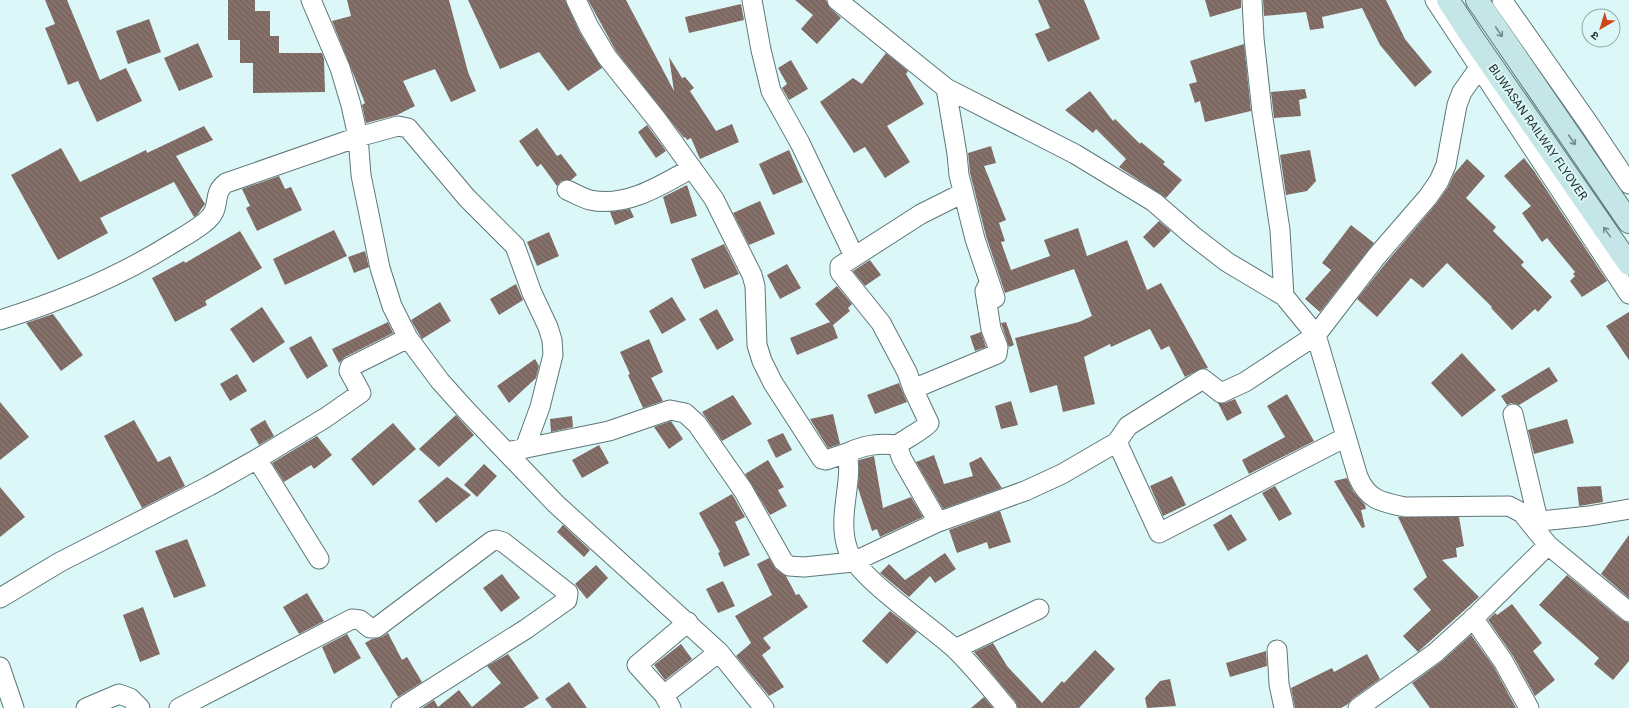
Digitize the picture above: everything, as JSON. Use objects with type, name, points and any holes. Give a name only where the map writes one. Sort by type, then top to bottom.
[{"type":"main road","name":"BIJWASAN RAILWAY FLYOVER","points":[[1448,0],[1629,264]]},
{"type":"main road","name":"BIJWASAN RAILWAY FLYOVER","points":[[1477,0],[1629,222]]},
{"type":"street","points":[[311,0],[340,68],[351,105],[358,137],[361,175],[380,268],[392,306],[408,338],[440,381],[516,450],[556,504],[688,622],[719,652],[764,708]]},
{"type":"street","points":[[576,0],[607,57],[658,121],[714,199],[752,275],[757,296],[757,346],[762,361],[773,383],[822,459],[826,460],[847,453],[858,447],[876,443],[897,445],[916,432],[926,428],[929,423],[913,389],[907,372],[881,324],[840,272],[840,266],[921,214],[963,193]]},
{"type":"street","points":[[752,0],[761,50],[771,91],[800,143],[854,256]]},
{"type":"street","points":[[837,0],[946,88],[1069,150],[1154,202],[1192,235],[1227,262],[1284,296],[1316,335],[1358,477],[1363,489],[1373,498],[1388,504],[1405,507],[1509,506],[1534,521],[1589,516],[1629,509]]},
{"type":"street","points":[[1252,0],[1254,38],[1262,112],[1280,230],[1284,296]]},
{"type":"street","points":[[1435,0],[1629,294]]},
{"type":"street","points":[[1512,5],[1629,184]]},
{"type":"street","points":[[516,450],[609,431],[670,410],[677,410],[686,413],[697,424],[743,490],[783,561],[789,566],[804,567],[853,562],[938,522],[1031,488],[1062,474],[1117,442],[1128,426],[1203,379],[1221,393],[1245,382],[1316,335],[1376,257],[1439,181],[1446,165],[1457,105],[1462,92],[1479,68]]},
{"type":"street","points":[[913,389],[997,354],[998,347],[991,329],[985,291],[992,291],[958,175],[957,154],[946,88]]},
{"type":"street","points":[[0,320],[72,295],[149,258],[204,224],[212,216],[217,207],[218,192],[226,183],[358,137],[398,126],[408,128],[467,198],[506,235],[519,252],[532,293],[548,327],[552,340],[553,355],[540,407],[516,450]]},
{"type":"street","points":[[567,190],[589,200],[606,201],[631,198],[650,192],[692,168]]},
{"type":"street","points":[[0,598],[60,562],[194,494],[257,459],[360,395],[361,390],[349,371],[350,367],[408,338]]},
{"type":"street","points":[[1513,414],[1534,521],[1548,545],[1629,612]]},
{"type":"street","points":[[1117,442],[1159,533],[1346,437]]},
{"type":"street","points":[[897,445],[902,458],[938,522]]},
{"type":"street","points":[[847,453],[848,464],[844,525],[847,549],[853,562],[955,649],[1007,708]]},
{"type":"street","points":[[257,459],[319,559]]},
{"type":"street","points":[[179,708],[352,619],[360,620],[370,628],[376,628],[492,541],[496,540],[503,542],[568,593],[567,600],[526,629],[401,708]]},
{"type":"street","points":[[1358,708],[1435,653],[1548,545]]},
{"type":"street","points":[[955,649],[1039,609]]},
{"type":"street","points":[[1473,618],[1503,661],[1529,708]]},
{"type":"street","points":[[688,622],[637,665],[668,702],[719,652]]},
{"type":"street","points":[[1277,650],[1279,684],[1284,708]]},
{"type":"street","points":[[0,667],[14,708]]},
{"type":"street","points":[[86,708],[119,694],[130,698],[140,708]]},
{"type":"building","points":[[45,0],[67,0],[100,80],[126,68],[142,101],[97,122],[78,81],[68,85],[45,28],[55,24]]},
{"type":"building","points":[[228,0],[255,0],[255,11],[270,11],[270,36],[279,36],[279,53],[322,53],[324,59],[325,92],[253,93],[253,63],[240,63],[240,40],[228,40]]},
{"type":"building","points":[[347,0],[449,0],[468,72],[476,91],[451,102],[435,69],[403,81],[415,106],[397,115],[366,123],[362,105],[365,103],[332,21],[351,16]]},
{"type":"building","points":[[468,0],[565,0],[580,33],[602,68],[568,91],[539,52],[500,69]]},
{"type":"building","points":[[588,0],[626,0],[674,91],[669,57],[682,78],[685,77],[694,88],[690,91],[716,131],[732,124],[739,142],[700,159],[691,138],[687,140],[685,137],[684,138],[616,51]]},
{"type":"building","points":[[795,0],[826,0],[830,8],[841,18],[817,44],[801,29],[813,15]]},
{"type":"building","points":[[1038,0],[1084,0],[1100,39],[1048,62],[1035,34],[1050,28]]},
{"type":"building","points":[[1205,0],[1241,0],[1241,8],[1210,17]]},
{"type":"building","points":[[1263,0],[1386,0],[1405,39],[1432,72],[1415,87],[1380,45],[1362,8],[1322,17],[1324,28],[1310,30],[1306,12],[1264,16]]},
{"type":"building","points":[[741,4],[744,20],[689,33],[685,17]]},
{"type":"building","points":[[149,19],[161,52],[128,64],[116,31]]},
{"type":"building","points":[[198,43],[213,77],[179,91],[164,58]]},
{"type":"building","points":[[1244,44],[1251,111],[1205,122],[1200,101],[1195,103],[1189,84],[1197,82],[1190,61]]},
{"type":"building","points":[[886,53],[908,71],[906,74],[924,104],[887,126],[910,162],[885,178],[865,147],[854,153],[820,102],[853,78],[862,84]]},
{"type":"building","points":[[791,60],[808,89],[789,100],[782,88],[787,84],[778,68]]},
{"type":"building","points":[[1305,89],[1307,98],[1299,100],[1301,116],[1274,118],[1271,92]]},
{"type":"building","points":[[1090,91],[1113,121],[1115,119],[1140,144],[1141,142],[1165,162],[1163,164],[1182,180],[1166,198],[1119,167],[1126,159],[1096,129],[1093,133],[1065,110]]},
{"type":"building","points":[[647,125],[666,151],[656,158],[638,132]]},
{"type":"building","points":[[204,126],[213,140],[176,156],[205,204],[197,215],[194,217],[174,182],[100,218],[108,233],[58,260],[11,175],[61,148],[80,182],[146,150],[147,153]]},
{"type":"building","points":[[537,128],[557,156],[561,154],[577,175],[571,180],[561,181],[557,186],[541,164],[537,167],[519,141]]},
{"type":"building","points":[[991,146],[996,163],[984,166],[1006,220],[999,223],[1005,241],[1001,242],[1011,270],[1050,256],[1044,240],[1078,228],[1087,256],[1127,240],[1147,290],[1161,283],[1208,368],[1198,370],[1185,377],[1169,346],[1161,350],[1150,329],[1111,347],[1110,344],[1084,357],[1095,404],[1063,412],[1057,385],[1030,393],[1015,338],[1079,322],[1092,316],[1074,269],[1005,293],[986,236],[970,173],[968,153]]},
{"type":"building","points":[[789,150],[803,182],[773,195],[759,164]]},
{"type":"building","points":[[1310,150],[1316,181],[1307,191],[1286,195],[1280,155]]},
{"type":"building","points":[[1524,158],[1607,281],[1582,297],[1570,281],[1575,276],[1573,274],[1575,272],[1547,238],[1542,242],[1522,213],[1531,206],[1504,176]]},
{"type":"building","points":[[1467,159],[1485,176],[1466,198],[1496,227],[1493,231],[1524,262],[1521,265],[1552,297],[1538,312],[1535,309],[1512,330],[1491,308],[1492,307],[1447,263],[1423,288],[1411,278],[1377,317],[1357,299],[1436,204],[1448,187],[1454,174]]},
{"type":"building","points":[[279,176],[285,189],[291,187],[302,210],[257,231],[246,208],[250,206],[242,189]]},
{"type":"building","points":[[687,185],[697,216],[671,224],[663,197]]},
{"type":"building","points":[[760,201],[775,234],[749,245],[733,213]]},
{"type":"building","points":[[630,209],[634,217],[615,225],[610,212]]},
{"type":"building","points":[[1159,221],[1171,231],[1154,248],[1143,237]]},
{"type":"building","points":[[1351,225],[1374,243],[1320,312],[1305,299],[1331,270],[1322,263]]},
{"type":"building","points":[[334,230],[347,256],[285,285],[273,259]]},
{"type":"building","points":[[240,231],[262,268],[205,301],[207,305],[175,322],[152,278],[184,261],[185,263]]},
{"type":"building","points":[[549,232],[559,256],[537,266],[527,242]]},
{"type":"building","points":[[724,244],[739,274],[704,289],[691,259]]},
{"type":"building","points":[[365,251],[369,267],[354,273],[348,257]]},
{"type":"building","points":[[870,260],[881,275],[865,286],[853,271]]},
{"type":"building","points":[[787,264],[801,288],[780,299],[767,275]]},
{"type":"building","points":[[516,284],[523,300],[499,315],[490,299]]},
{"type":"building","points":[[837,286],[852,304],[848,308],[850,311],[833,325],[838,338],[797,355],[790,338],[830,322],[815,304]]},
{"type":"building","points":[[672,297],[686,320],[662,334],[649,311]]},
{"type":"building","points":[[440,302],[451,321],[422,339],[411,320]]},
{"type":"building","points":[[262,307],[285,342],[253,363],[230,329]]},
{"type":"building","points":[[717,309],[734,340],[717,350],[699,319]]},
{"type":"building","points":[[1629,312],[1629,360],[1606,326]]},
{"type":"building","points":[[53,314],[83,355],[61,371],[26,323]]},
{"type":"building","points":[[388,322],[393,333],[345,357],[339,363],[332,349]]},
{"type":"building","points":[[1006,322],[1014,345],[1009,347],[1001,323]]},
{"type":"building","points":[[981,332],[986,347],[975,351],[970,336]]},
{"type":"building","points":[[311,336],[328,366],[307,379],[289,348]]},
{"type":"building","points":[[649,339],[663,372],[651,378],[663,401],[643,408],[628,375],[630,374],[620,352]]},
{"type":"building","points":[[1462,353],[1496,390],[1462,417],[1431,383]]},
{"type":"building","points":[[535,359],[539,366],[536,378],[509,403],[497,386]]},
{"type":"building","points":[[1549,367],[1558,381],[1519,405],[1511,403],[1507,405],[1501,396]]},
{"type":"building","points":[[237,374],[247,391],[230,401],[220,384]]},
{"type":"building","points":[[899,383],[907,402],[875,414],[867,395]]},
{"type":"building","points":[[1287,394],[1314,441],[1249,474],[1242,460],[1285,437],[1267,406]]},
{"type":"building","points":[[733,395],[752,424],[722,441],[702,412]]},
{"type":"building","points":[[1235,399],[1242,413],[1227,421],[1218,403],[1225,403]]},
{"type":"building","points":[[1011,401],[1018,425],[1001,429],[995,406]]},
{"type":"building","points":[[0,402],[29,437],[0,460]]},
{"type":"building","points":[[833,414],[840,444],[828,448],[810,419]]},
{"type":"building","points":[[456,415],[474,435],[439,467],[419,449]]},
{"type":"building","points":[[572,416],[573,427],[551,432],[550,419]]},
{"type":"building","points":[[1567,419],[1574,443],[1534,454],[1528,430]]},
{"type":"building","points":[[134,420],[158,462],[170,456],[185,486],[142,508],[104,436]]},
{"type":"building","points":[[265,420],[274,436],[259,445],[250,429]]},
{"type":"building","points":[[671,421],[683,439],[669,449],[654,427]]},
{"type":"building","points":[[393,423],[416,449],[373,486],[351,459]]},
{"type":"building","points":[[783,433],[792,450],[776,458],[767,440]]},
{"type":"building","points":[[317,436],[332,455],[314,469],[311,465],[284,482],[272,463]]},
{"type":"building","points":[[599,445],[609,463],[582,478],[572,460]]},
{"type":"building","points":[[934,455],[944,484],[973,476],[969,463],[981,457],[1002,488],[943,509],[916,462]]},
{"type":"building","points":[[874,456],[883,508],[911,497],[923,517],[880,537],[877,529],[872,531],[858,488],[859,460]]},
{"type":"building","points":[[768,460],[784,487],[778,490],[787,506],[770,515],[745,474]]},
{"type":"building","points":[[484,464],[497,476],[477,497],[464,485]]},
{"type":"building","points":[[1172,476],[1186,505],[1163,516],[1150,486]]},
{"type":"building","points":[[447,477],[471,495],[436,523],[418,501]]},
{"type":"building","points":[[1347,478],[1353,491],[1365,505],[1366,509],[1361,510],[1365,527],[1362,528],[1334,481]]},
{"type":"building","points":[[1275,486],[1292,514],[1279,521],[1262,493]]},
{"type":"building","points":[[1601,486],[1603,502],[1579,506],[1577,487]]},
{"type":"building","points":[[0,487],[25,517],[0,537]]},
{"type":"building","points":[[732,494],[745,517],[735,522],[750,555],[724,567],[718,553],[720,552],[699,513]]},
{"type":"building","points":[[1000,511],[1011,542],[989,549],[987,542],[957,553],[949,530]]},
{"type":"building","points":[[1231,514],[1247,540],[1228,551],[1213,525]]},
{"type":"building","points":[[1398,517],[1459,517],[1464,546],[1456,548],[1457,557],[1442,560],[1479,597],[1418,652],[1403,636],[1431,610],[1413,589],[1427,577]]},
{"type":"building","points":[[563,525],[590,550],[584,557],[557,532]]},
{"type":"building","points":[[1629,535],[1629,598],[1601,574]]},
{"type":"building","points":[[187,539],[206,586],[174,598],[155,551]]},
{"type":"building","points":[[945,553],[956,569],[935,583],[930,576],[909,597],[880,573],[889,564],[905,580]]},
{"type":"building","points":[[769,558],[776,569],[786,576],[796,595],[799,594],[808,607],[763,638],[771,648],[762,655],[784,687],[769,696],[736,656],[751,643],[735,616],[772,595],[757,564]]},
{"type":"building","points":[[596,565],[608,578],[587,599],[575,584]]},
{"type":"building","points":[[502,574],[520,598],[501,612],[483,588]]},
{"type":"building","points":[[1567,575],[1622,620],[1629,623],[1629,661],[1613,680],[1594,664],[1599,658],[1539,605]]},
{"type":"building","points":[[723,581],[735,606],[718,613],[706,589]]},
{"type":"building","points":[[307,593],[324,621],[299,634],[283,607]]},
{"type":"building","points":[[1512,604],[1542,643],[1533,651],[1555,680],[1535,696],[1513,656],[1488,620],[1495,613],[1497,615]]},
{"type":"building","points":[[143,607],[160,654],[140,662],[123,615]]},
{"type":"building","points":[[890,611],[917,632],[887,664],[862,641]]},
{"type":"building","points":[[388,633],[402,660],[407,657],[422,682],[398,697],[365,643],[372,639],[382,637]]},
{"type":"building","points":[[347,634],[361,658],[334,674],[322,647]]},
{"type":"building","points":[[1471,635],[1494,667],[1516,708],[1430,708],[1412,683],[1442,661]]},
{"type":"building","points":[[993,643],[1007,666],[1042,703],[1062,681],[1064,683],[1095,650],[1115,669],[1079,708],[1018,708],[1015,701],[974,652]]},
{"type":"building","points":[[681,644],[692,659],[665,680],[654,665]]},
{"type":"building","points":[[1266,651],[1267,666],[1230,677],[1226,663]]},
{"type":"building","points":[[508,654],[539,698],[523,708],[422,708],[434,700],[438,707],[459,690],[472,707],[501,683],[487,666]]},
{"type":"building","points":[[1367,654],[1380,679],[1352,699],[1348,704],[1341,708],[1295,708],[1291,688],[1332,668],[1334,672]]},
{"type":"building","points":[[1170,679],[1176,706],[1147,708],[1145,698],[1160,681]]},
{"type":"building","points":[[569,682],[587,708],[552,708],[545,699]]},
{"type":"building","points":[[984,697],[993,708],[971,708]]}]
